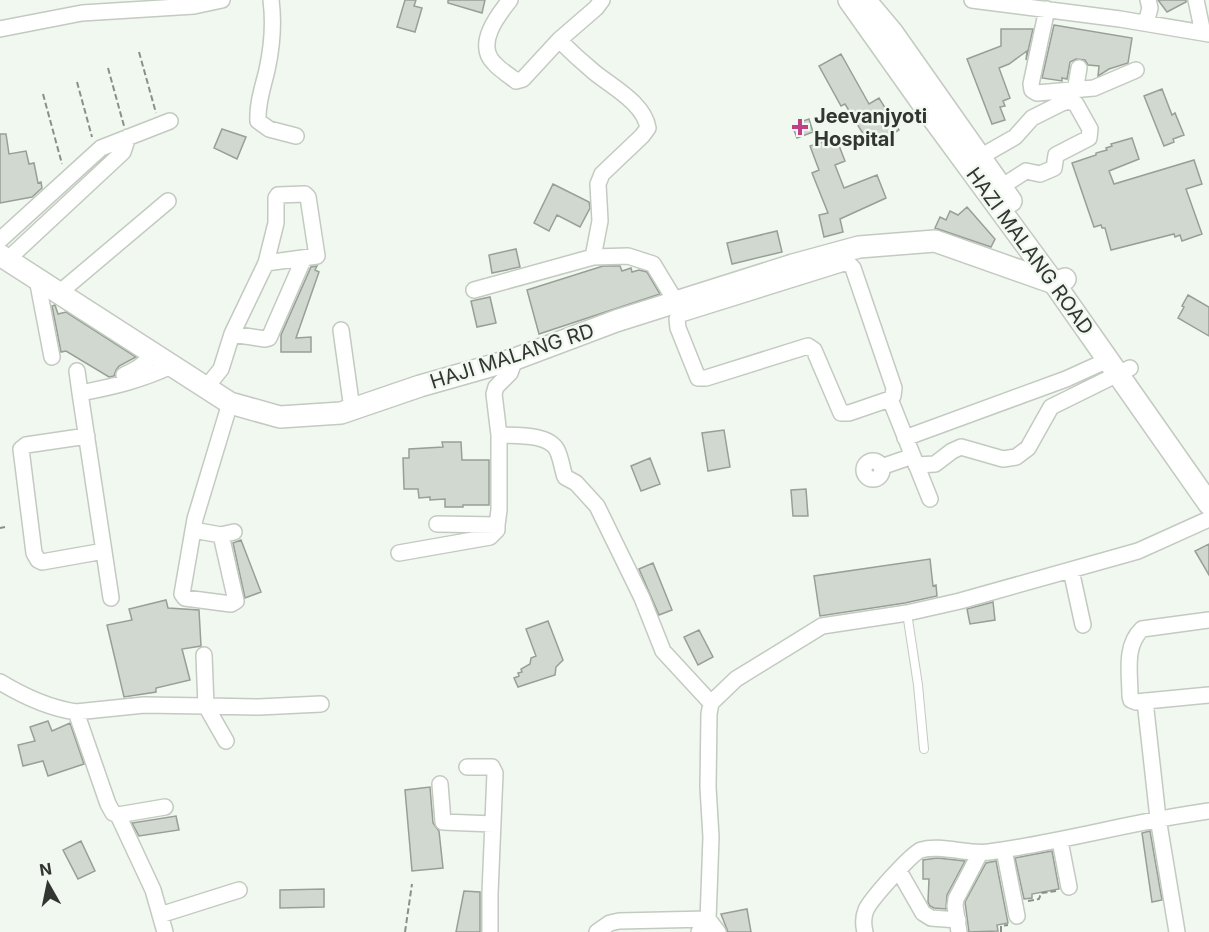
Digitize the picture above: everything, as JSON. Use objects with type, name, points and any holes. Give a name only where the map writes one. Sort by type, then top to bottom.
[{"type":"street","points":[[0,29],[82,13],[194,6],[222,0]]},
{"type":"street","points":[[271,0],[274,23],[268,68],[257,109],[258,121],[269,129],[296,136]]},
{"type":"street","points":[[510,0],[495,19],[489,34],[488,49],[492,61],[516,81],[523,79],[559,40],[602,0]]},
{"type":"street","points":[[972,0],[1146,23],[1206,34],[1196,0]]},
{"type":"street","points":[[1146,23],[1150,8],[1148,0]]},
{"type":"street","name":"HAZI MALANG ROAD","points":[[857,1],[1053,272],[1209,504]]},
{"type":"street","points":[[1047,9],[1032,78],[1032,90],[1037,93],[1094,88],[1136,70]]},
{"type":"street","points":[[559,40],[632,102],[647,119],[648,128],[642,136],[602,174],[598,184],[600,221],[593,257]]},
{"type":"street","name":"HAZI MALANG ROAD","points":[[906,67],[980,157],[1053,272]]},
{"type":"street","points":[[1075,91],[1079,68]]},
{"type":"street","points":[[980,157],[1015,136],[1032,118],[1062,103],[1069,101],[1076,104],[1090,129],[1089,138],[1056,155],[1054,168],[1040,174],[1026,171],[1001,187]]},
{"type":"street","points":[[2,252],[67,178],[101,148],[165,123]]},
{"type":"street","points":[[2,252],[123,152],[128,137]]},
{"type":"street","points":[[205,389],[221,369],[232,334],[266,263],[276,223],[276,198],[278,195],[301,192],[308,196],[318,253],[315,257],[266,263]]},
{"type":"street","points":[[59,292],[168,201]]},
{"type":"street","name":"HAJI MALANG RD","points":[[2,252],[38,279],[230,404],[280,417],[340,413],[420,386],[515,359],[676,302],[859,247],[935,241],[1053,272]]},
{"type":"street","points":[[474,290],[593,257],[628,256],[653,264],[676,302]]},
{"type":"street","points":[[232,334],[269,338],[304,258]]},
{"type":"street","points":[[842,263],[850,265],[894,388],[890,399],[849,413],[841,413],[814,350],[808,346],[701,379],[695,374],[678,328],[677,319],[681,314],[842,263]]},
{"type":"street","points":[[38,279],[52,357]]},
{"type":"street","points":[[341,330],[352,409]]},
{"type":"street","points":[[124,375],[147,362],[152,354]]},
{"type":"street","points":[[399,553],[490,537],[497,530],[499,435],[494,394],[496,387],[510,373],[515,359]]},
{"type":"street","points":[[80,393],[119,385],[171,366]]},
{"type":"street","points":[[905,438],[1066,380],[1118,367]]},
{"type":"street","points":[[881,467],[914,461],[935,464],[961,447],[1003,459],[1016,457],[1028,447],[1052,407],[1118,367]]},
{"type":"street","name":"HAZI MALANG ROAD","points":[[1118,367],[1209,481]]},
{"type":"street","points":[[77,371],[111,597]]},
{"type":"street","points":[[890,399],[930,499]]},
{"type":"street","points":[[193,530],[227,533],[237,599],[231,604],[183,596],[193,530],[201,497],[230,404]]},
{"type":"street","points":[[499,435],[542,439],[557,450],[565,477],[576,483],[597,506],[620,558],[642,598],[663,651],[711,703],[708,787],[711,837],[703,926]]},
{"type":"street","points":[[87,436],[26,444],[21,449],[34,553],[35,557],[42,562],[104,551]]},
{"type":"street","points":[[711,703],[736,680],[822,626],[907,613],[960,601],[1138,551],[1209,519]]},
{"type":"street","points":[[437,524],[497,525]]},
{"type":"street","points":[[1071,570],[1083,625]]},
{"type":"street","points":[[1209,620],[1191,624],[1153,626],[1142,629],[1134,636],[1130,647],[1130,696],[1131,700],[1136,702],[1209,695]]},
{"type":"street","points":[[204,655],[206,706],[226,741]]},
{"type":"street","points":[[0,682],[21,695],[76,712],[144,705],[259,707],[321,704]]},
{"type":"street","points":[[1145,701],[1158,818],[1177,932]]},
{"type":"street","points":[[76,712],[113,813],[118,815],[165,807]]},
{"type":"street","points":[[467,767],[489,766],[494,770],[490,932]]},
{"type":"street","points":[[440,784],[443,822],[493,824]]},
{"type":"street","points":[[865,932],[863,916],[869,904],[918,851],[924,849],[980,853],[1004,850],[1060,842],[1158,818],[1209,811]]},
{"type":"street","points":[[118,815],[153,890],[165,932]]},
{"type":"street","points":[[1060,842],[1069,887]]},
{"type":"street","points":[[1004,850],[1016,910]]},
{"type":"street","points":[[899,871],[927,917],[958,926],[956,899],[980,853]]},
{"type":"street","points":[[160,915],[239,891]]},
{"type":"street","points":[[597,932],[610,923],[619,921],[703,926],[718,932]]},
{"type":"lane","points":[[907,613],[918,685],[924,749]]},
{"type":"path","points":[[139,52],[165,123]]},
{"type":"path","points":[[108,68],[128,137]]},
{"type":"path","points":[[77,82],[96,152]]},
{"type":"path","points":[[43,94],[67,178]]},
{"type":"path","points":[[0,528],[5,526]]},
{"type":"path","points":[[405,932],[412,884]]},
{"type":"path","points":[[1016,910],[1039,899],[1041,893],[1069,887]]},
{"type":"building","points":[[405,0],[416,0],[414,6],[422,8],[415,32],[397,27]]},
{"type":"building","points":[[448,0],[485,0],[482,13],[448,3]]},
{"type":"building","points":[[1158,0],[1186,0],[1186,2],[1167,12]]},
{"type":"building","points":[[1054,25],[1132,38],[1128,63],[1109,69],[1098,76],[1099,66],[1088,65],[1085,60],[1076,59],[1070,62],[1067,79],[1062,78],[1062,81],[1042,78]]},
{"type":"building","points":[[1001,29],[1033,29],[1026,60],[1027,51],[999,68],[1010,98],[1003,101],[1005,106],[1000,107],[1005,120],[992,124],[967,59],[1001,46]]},
{"type":"building","points":[[841,54],[869,104],[879,98],[899,130],[871,147],[845,104],[841,106],[819,66]]},
{"type":"building","points":[[1162,89],[1172,115],[1175,113],[1184,135],[1164,146],[1144,96]]},
{"type":"building","points":[[809,119],[813,132],[797,138],[792,125]]},
{"type":"building","points":[[222,129],[246,137],[237,159],[214,148]]},
{"type":"building","points":[[0,134],[6,134],[9,154],[26,151],[29,164],[34,163],[38,183],[41,182],[42,188],[32,197],[0,203]]},
{"type":"building","points":[[1132,138],[1139,159],[1109,171],[1114,184],[1194,160],[1202,184],[1186,189],[1202,234],[1182,241],[1180,235],[1175,237],[1174,234],[1111,250],[1105,228],[1101,225],[1094,227],[1072,163],[1107,150],[1106,148],[1112,146],[1111,144]]},
{"type":"building","points":[[823,142],[825,148],[838,143],[845,161],[835,165],[844,188],[877,175],[886,198],[840,219],[843,232],[824,237],[819,215],[828,213],[812,173],[819,170],[810,146]]},
{"type":"building","points":[[553,184],[589,202],[590,208],[580,227],[557,215],[549,231],[534,223]]},
{"type":"building","points":[[967,207],[995,239],[991,247],[935,228],[940,217],[946,220],[950,211],[958,215]]},
{"type":"building","points":[[777,231],[782,252],[732,264],[727,243]]},
{"type":"building","points":[[516,249],[520,267],[492,273],[489,255]]},
{"type":"building","points":[[317,266],[315,270],[319,272],[296,338],[311,337],[311,352],[281,352],[281,335],[311,267]]},
{"type":"building","points":[[603,266],[620,266],[622,271],[631,268],[632,272],[639,270],[647,272],[660,294],[539,334],[527,290]]},
{"type":"building","points":[[1188,295],[1209,307],[1209,336],[1178,318]]},
{"type":"building","points":[[490,297],[496,323],[477,327],[471,301]]},
{"type":"building","points":[[55,305],[58,314],[66,312],[136,357],[119,366],[114,376],[109,377],[66,351],[61,352],[52,306]]},
{"type":"building","points":[[724,430],[730,467],[708,471],[702,433]]},
{"type":"building","points":[[442,442],[461,442],[462,460],[489,460],[489,505],[445,507],[445,499],[419,498],[418,489],[404,489],[403,458],[409,458],[409,449],[443,447]]},
{"type":"building","points":[[650,458],[660,484],[641,491],[631,466]]},
{"type":"building","points":[[806,489],[808,516],[793,516],[791,490]]},
{"type":"building","points":[[241,540],[261,592],[245,598],[233,543]]},
{"type":"building","points":[[1209,544],[1209,575],[1195,551]]},
{"type":"building","points":[[930,559],[933,586],[936,585],[937,596],[820,616],[814,576]]},
{"type":"building","points":[[653,563],[672,610],[659,615],[639,569]]},
{"type":"building","points":[[166,600],[168,608],[199,610],[201,646],[182,649],[190,680],[156,688],[156,692],[124,697],[107,625],[132,620],[129,609]]},
{"type":"building","points":[[993,602],[995,620],[970,624],[967,609]]},
{"type":"building","points":[[548,621],[563,660],[556,667],[555,675],[518,687],[514,678],[519,676],[521,669],[530,664],[531,658],[536,656],[526,629]]},
{"type":"building","points":[[699,630],[713,657],[698,665],[684,637]]},
{"type":"building","points":[[48,721],[52,731],[70,723],[84,764],[48,776],[43,761],[23,766],[18,745],[35,741],[30,727]]},
{"type":"building","points":[[430,787],[433,823],[439,831],[443,868],[412,871],[405,790]]},
{"type":"building","points":[[176,816],[179,830],[139,836],[132,823]]},
{"type":"building","points":[[1150,831],[1162,900],[1152,902],[1142,833]]},
{"type":"building","points":[[81,841],[95,871],[78,879],[63,850]]},
{"type":"building","points":[[1052,851],[1059,889],[1032,894],[1032,898],[1024,899],[1015,858]]},
{"type":"building","points":[[937,858],[965,861],[947,895],[946,909],[930,906],[928,902],[929,879],[923,879],[923,860]]},
{"type":"building","points":[[996,861],[1008,923],[997,925],[998,931],[969,932],[965,902],[986,863]]},
{"type":"building","points":[[324,889],[324,907],[280,908],[280,890]]},
{"type":"building","points":[[464,891],[480,892],[480,932],[456,932]]},
{"type":"building","points":[[747,909],[751,932],[728,932],[721,914]]},
{"type":"place","name":"Jeevanjyoti Hospital","points":[[800,127]]}]
